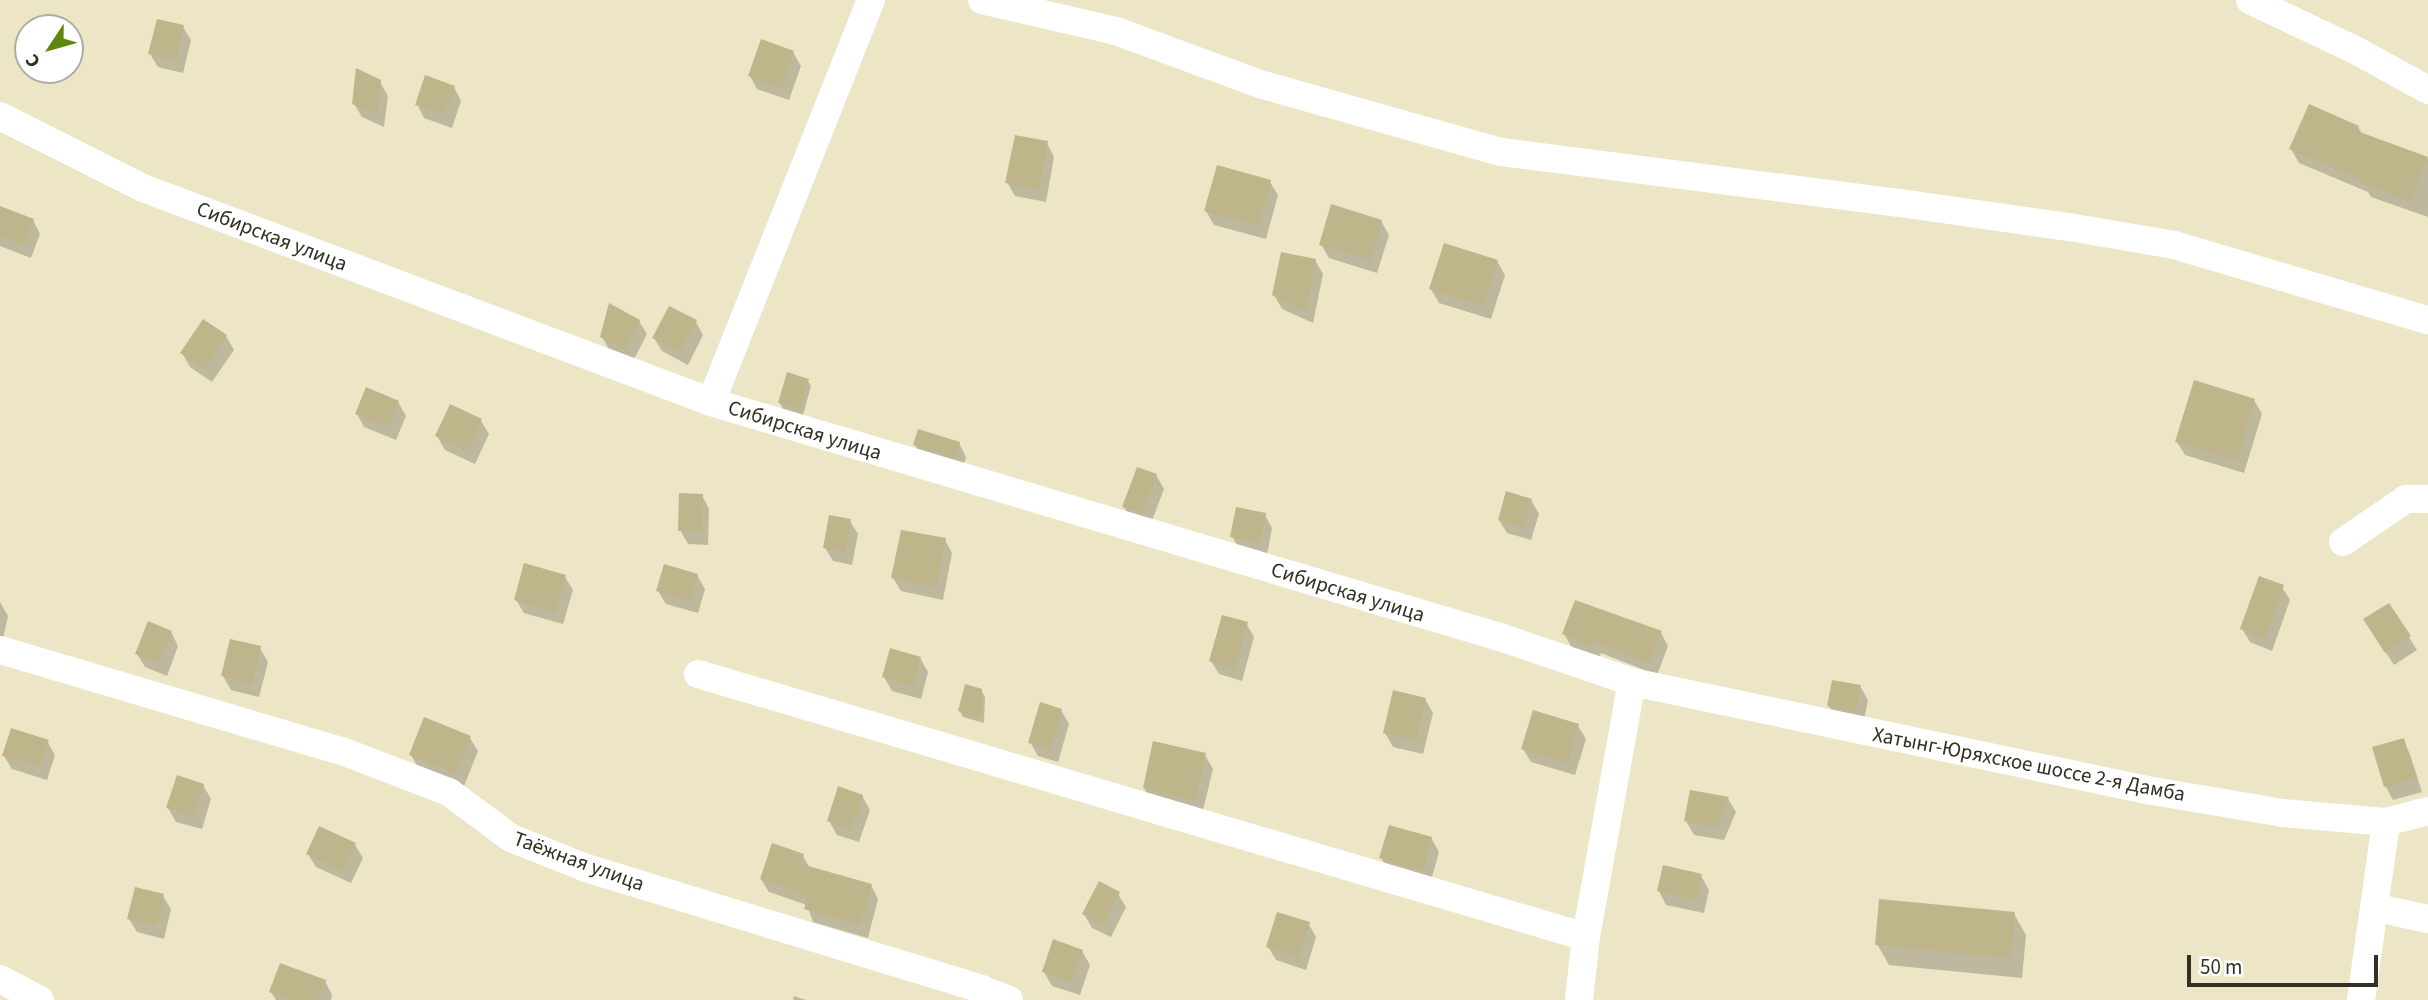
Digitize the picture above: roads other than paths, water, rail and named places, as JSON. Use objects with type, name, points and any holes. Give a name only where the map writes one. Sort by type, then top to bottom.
[{"type":"street","points":[[711,402],[871,0]]},
{"type":"street","points":[[982,0],[1115,31],[1260,84],[1501,152],[1940,209],[2161,243],[2428,320]]},
{"type":"street","points":[[2250,0],[2428,90]]},
{"type":"street","name":"Сибирская улица","points":[[0,117],[143,188],[711,402],[1500,637],[1632,682]]},
{"type":"street","points":[[2343,542],[2406,499],[2428,499]]},
{"type":"street","name":"Таёжная улица","points":[[0,650],[342,751],[449,792],[511,838],[586,868],[981,989],[1009,1000]]},
{"type":"street","points":[[698,674],[1586,937]]},
{"type":"street","points":[[1579,1000],[1586,937],[1632,682]]},
{"type":"street","name":"Хатынг-Юряхское шоссе 2-я Дамба","points":[[1632,682],[2147,790],[2283,813],[2386,822],[2428,811]]},
{"type":"street","points":[[2361,1000],[2377,908],[2386,822]]},
{"type":"street","points":[[2377,908],[2428,919]]},
{"type":"street","points":[[0,979],[40,1000]]}]
